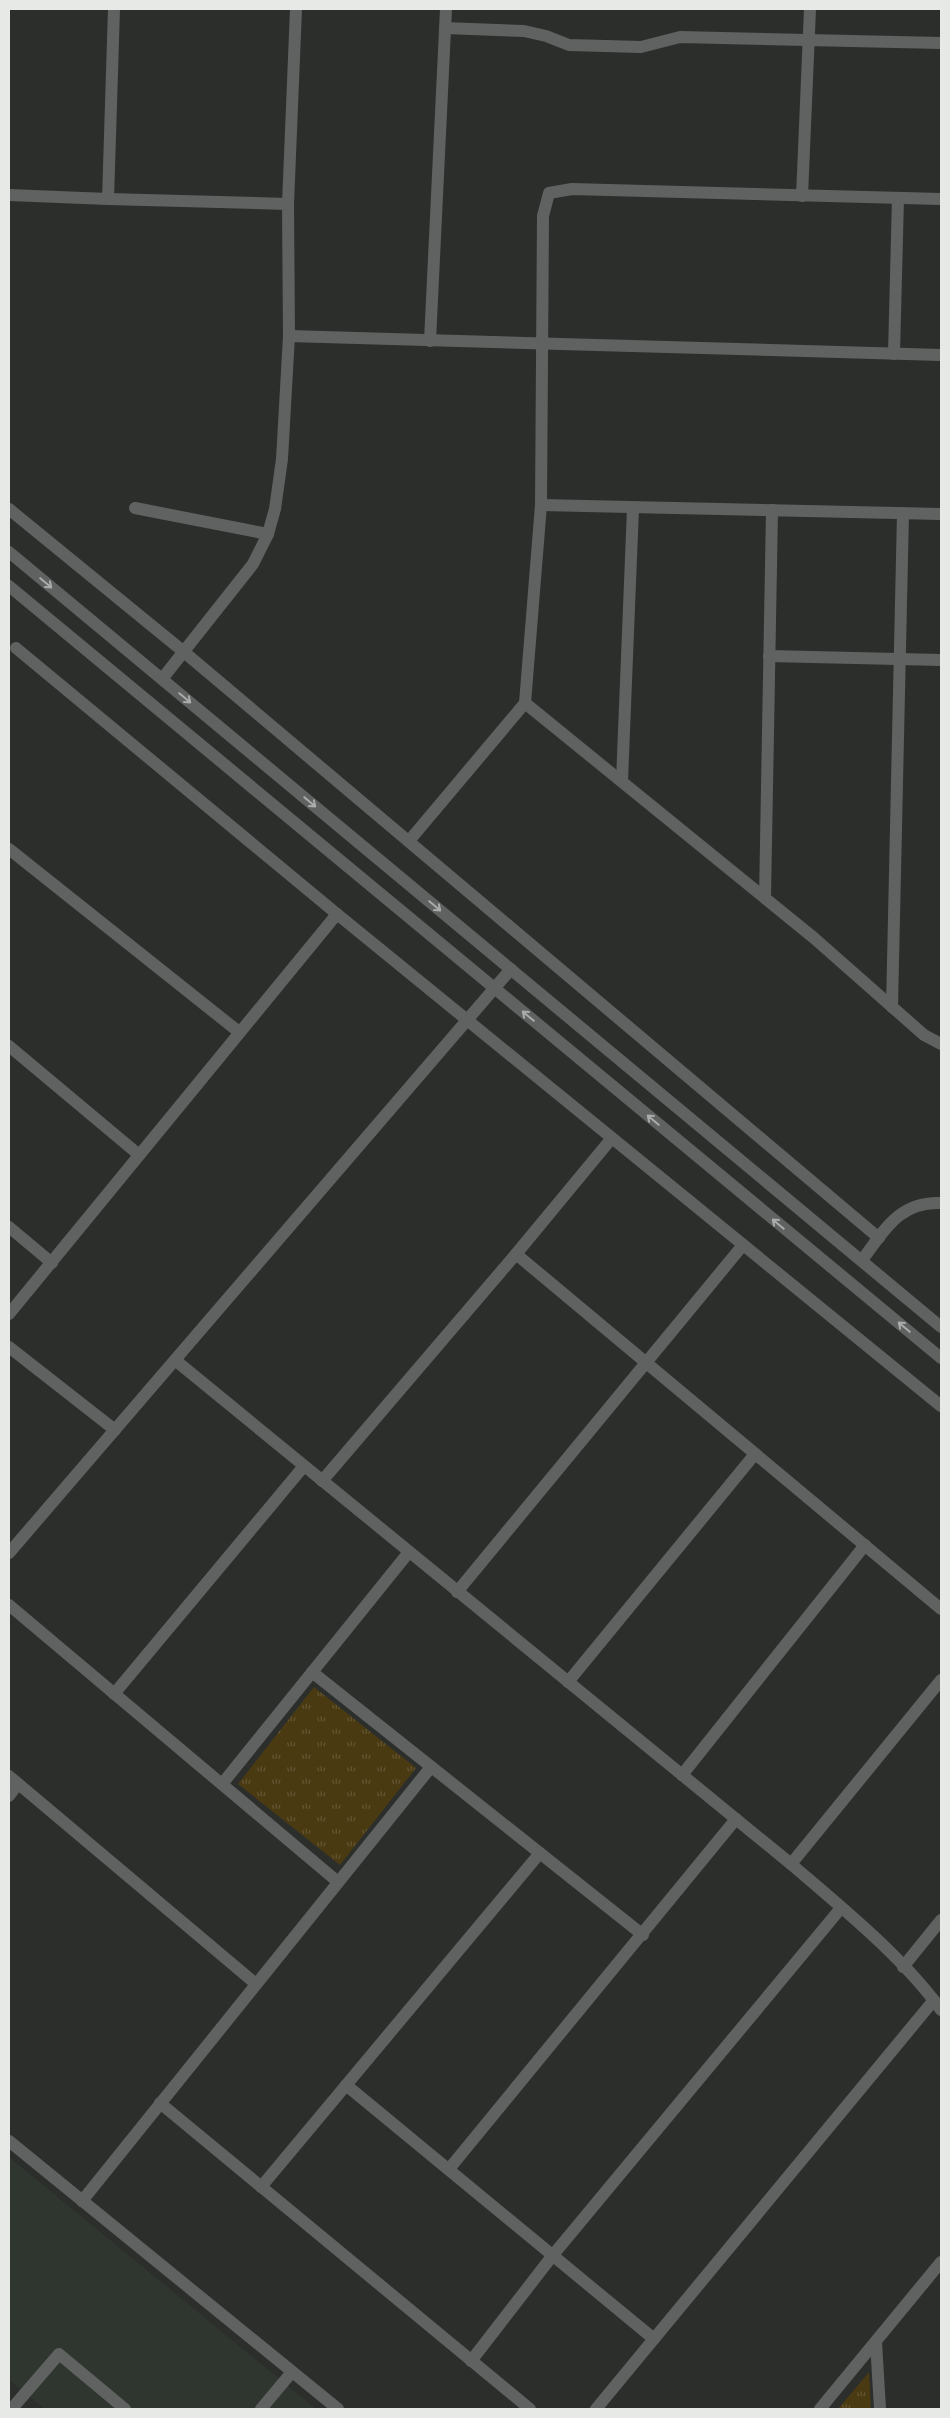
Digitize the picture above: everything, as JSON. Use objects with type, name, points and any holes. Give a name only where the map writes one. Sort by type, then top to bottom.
[{"type":"street","points":[[108,199],[114,9]]},
{"type":"street","points":[[162,679],[253,564],[268,534],[275,509],[282,459],[290,336],[288,204],[296,9]]},
{"type":"street","points":[[430,341],[446,9]]},
{"type":"street","points":[[802,196],[810,9]]},
{"type":"street","points":[[445,28],[524,31],[546,36],[569,45],[641,47],[680,37],[941,43]]},
{"type":"street","points":[[409,841],[525,704],[542,506],[543,216],[550,193],[572,189],[941,199]]},
{"type":"street","points":[[9,195],[288,204]]},
{"type":"street","points":[[894,354],[898,198]]},
{"type":"street","points":[[290,336],[941,355]]},
{"type":"street","points":[[542,506],[941,514]]},
{"type":"street","points":[[135,508],[268,534]]},
{"type":"street","points":[[622,781],[632,508]]},
{"type":"street","points":[[9,509],[184,652],[879,1238]]},
{"type":"street","points":[[765,898],[772,510]]},
{"type":"street","points":[[892,1007],[903,513]]},
{"type":"street","points":[[9,552],[941,1327]]},
{"type":"street","points":[[9,586],[941,1358]]},
{"type":"street","points":[[16,648],[337,914],[941,1406]]},
{"type":"street","points":[[769,656],[941,660]]},
{"type":"street","points":[[525,704],[765,898],[924,1035],[941,1044]]},
{"type":"street","points":[[9,849],[239,1032]]},
{"type":"street","points":[[9,1314],[138,1154],[337,914]]},
{"type":"street","points":[[9,1553],[511,969]]},
{"type":"street","points":[[9,1046],[138,1154]]},
{"type":"street","points":[[322,1481],[516,1254],[612,1138]]},
{"type":"street","points":[[862,1260],[894,1218],[904,1210],[917,1205],[941,1203]]},
{"type":"street","points":[[9,1227],[52,1263]]},
{"type":"street","points":[[458,1592],[743,1245]]},
{"type":"street","points":[[516,1254],[941,1609]]},
{"type":"street","points":[[9,1347],[115,1430]]},
{"type":"street","points":[[175,1360],[791,1864],[841,1908],[925,1988],[938,2005],[596,2409]]},
{"type":"street","points":[[568,1682],[755,1454]]},
{"type":"street","points":[[114,1694],[304,1466]]},
{"type":"street","points":[[682,1775],[865,1545]]},
{"type":"street","points":[[222,1784],[409,1552]]},
{"type":"street","points":[[9,1605],[338,1882]]},
{"type":"street","points":[[312,1672],[643,1935]]},
{"type":"street","points":[[791,1864],[941,1680]]},
{"type":"street","points":[[82,2201],[430,1767]]},
{"type":"street","points":[[9,1796],[14,1780],[256,1984]]},
{"type":"street","points":[[449,2170],[736,1819]]},
{"type":"street","points":[[261,2187],[540,1853]]},
{"type":"street","points":[[472,2361],[553,2255],[841,1908]]},
{"type":"street","points":[[903,1967],[941,1920]]},
{"type":"street","points":[[346,2085],[654,2339]]},
{"type":"street","points":[[160,2103],[530,2409]]},
{"type":"street","points":[[9,2140],[338,2409]]},
{"type":"street","points":[[820,2409],[941,2262]]},
{"type":"street","points":[[876,2342],[880,2409]]},
{"type":"street","points":[[15,2405],[59,2354],[125,2409]]},
{"type":"street","points":[[261,2409],[292,2372]]},
{"type":"shaded area","points":[[9,2157],[316,2409],[45,2409],[9,2380]]},
{"type":"green space","points":[[314,1687],[416,1768],[340,1865],[238,1784]]},
{"type":"green space","points":[[869,2372],[871,2409],[838,2409]]}]
